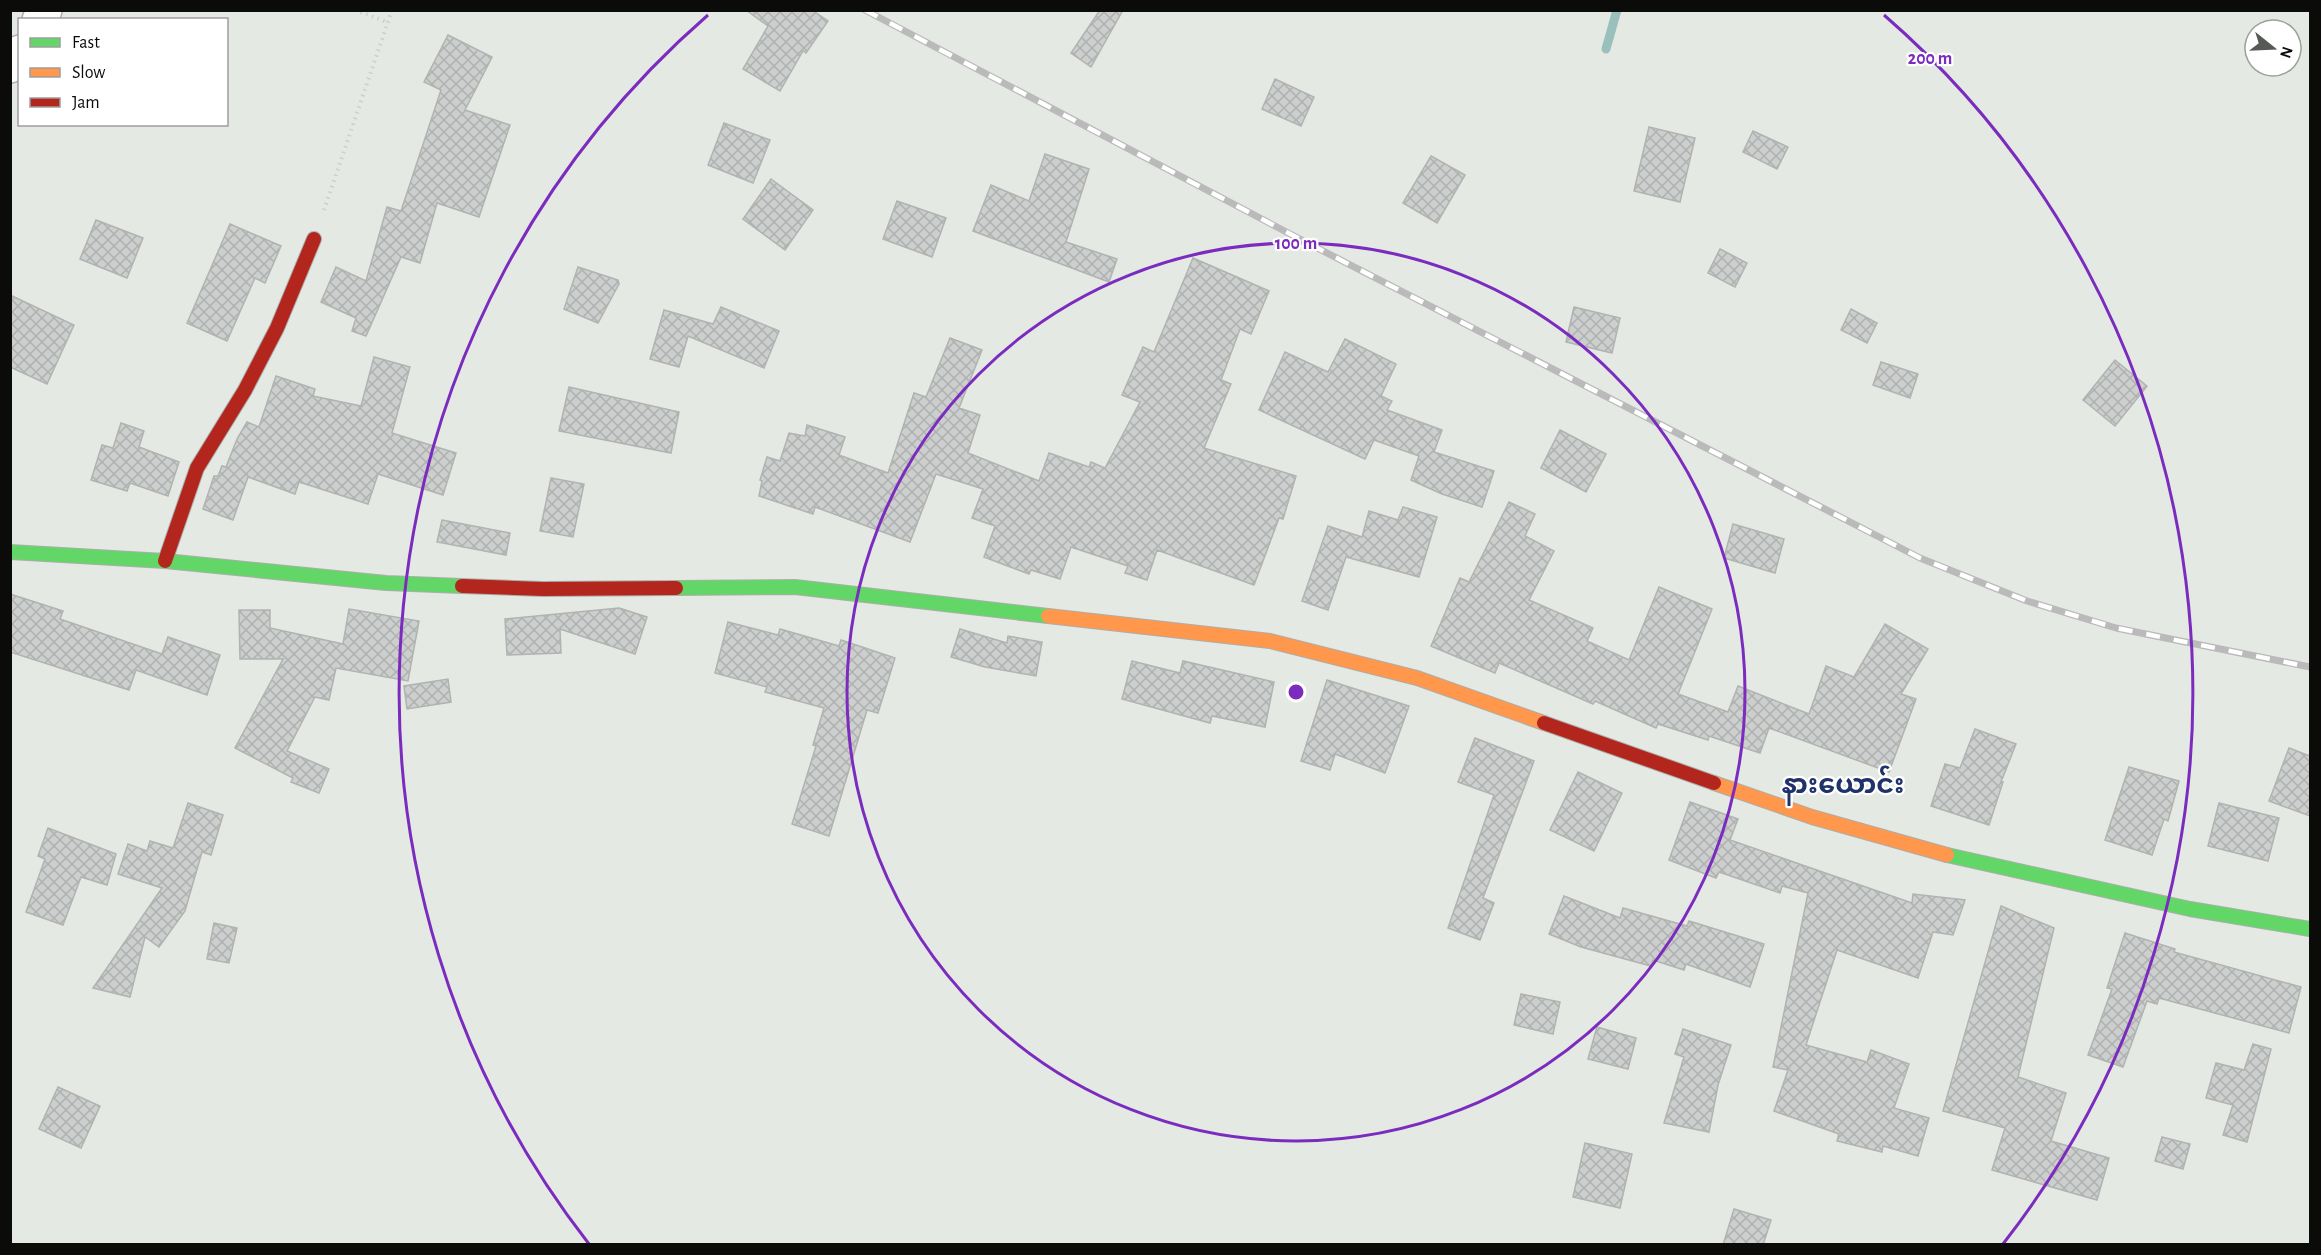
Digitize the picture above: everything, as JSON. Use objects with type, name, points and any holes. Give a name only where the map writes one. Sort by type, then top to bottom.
[{"type":"main road","points":[[165,561],[197,468],[245,390],[277,328],[314,239]]},
{"type":"main road","points":[[10,552],[165,561],[386,584],[543,589],[795,587],[1270,641],[1417,678],[1812,817],[1927,850],[2179,907],[2310,929]]},
{"type":"path","points":[[355,10],[387,22]]},
{"type":"path","points":[[314,239],[392,10]]},
{"type":"building","points":[[746,10],[812,10],[828,21],[806,53],[803,51],[780,91],[743,69],[768,26]]},
{"type":"building","points":[[1100,10],[1123,10],[1091,67],[1071,53]]},
{"type":"building","points":[[448,35],[492,57],[465,110],[510,125],[479,217],[437,203],[420,263],[401,257],[366,336],[352,331],[356,318],[321,302],[336,267],[366,281],[387,207],[401,211],[441,90],[424,82]]},
{"type":"building","points":[[1275,79],[1314,97],[1301,126],[1262,109]]},
{"type":"building","points":[[724,123],[770,140],[753,183],[708,165]]},
{"type":"building","points":[[1649,127],[1695,138],[1680,202],[1634,191]]},
{"type":"building","points":[[1753,131],[1788,147],[1777,169],[1743,152]]},
{"type":"building","points":[[1045,154],[1089,169],[1066,242],[1117,259],[1109,282],[973,231],[991,185],[1029,201]]},
{"type":"building","points":[[1431,156],[1465,175],[1437,223],[1403,203]]},
{"type":"building","points":[[771,179],[813,210],[785,250],[743,219]]},
{"type":"building","points":[[897,201],[946,218],[932,257],[883,239]]},
{"type":"building","points":[[96,220],[143,238],[127,278],[80,259]]},
{"type":"building","points":[[230,224],[281,246],[265,283],[255,278],[227,341],[187,323]]},
{"type":"building","points":[[1720,249],[1747,263],[1735,287],[1708,273]]},
{"type":"building","points":[[1193,258],[1269,291],[1251,334],[1240,329],[1221,380],[1231,384],[1204,448],[1296,476],[1283,519],[1279,518],[1254,585],[1157,550],[1147,580],[1125,573],[1128,566],[1071,547],[1060,579],[1031,570],[1029,574],[984,557],[995,526],[972,518],[983,489],[936,474],[910,542],[815,507],[813,514],[759,496],[762,481],[760,480],[767,457],[780,461],[789,433],[805,436],[807,425],[845,437],[839,455],[888,473],[914,393],[926,397],[950,338],[982,350],[959,408],[980,415],[968,453],[1039,481],[1049,453],[1089,467],[1091,462],[1105,468],[1140,402],[1122,395],[1143,347],[1154,352]]},
{"type":"building","points":[[578,267],[618,280],[619,284],[598,323],[564,309]]},
{"type":"building","points":[[10,295],[74,325],[47,384],[10,367]]},
{"type":"building","points":[[721,307],[779,331],[764,368],[688,336],[679,367],[650,359],[664,310],[713,324]]},
{"type":"building","points":[[1574,307],[1620,318],[1612,353],[1566,342]]},
{"type":"building","points":[[1851,309],[1877,323],[1867,343],[1841,330]]},
{"type":"building","points":[[1345,339],[1396,364],[1381,396],[1392,401],[1387,410],[1442,430],[1434,452],[1494,471],[1482,507],[1442,494],[1411,480],[1419,456],[1374,440],[1365,459],[1259,410],[1285,352],[1328,372]]},
{"type":"building","points":[[374,357],[410,367],[392,433],[456,453],[443,495],[378,474],[368,504],[299,482],[295,494],[248,477],[233,520],[203,509],[214,476],[218,476],[222,466],[226,467],[237,439],[247,422],[259,427],[276,376],[315,389],[313,396],[361,406]]},
{"type":"building","points":[[2115,360],[2147,386],[2115,426],[2083,400]]},
{"type":"building","points":[[1881,362],[1918,374],[1910,398],[1873,385]]},
{"type":"building","points":[[569,387],[679,412],[671,453],[559,431]]},
{"type":"building","points":[[121,423],[144,431],[139,447],[179,462],[168,496],[130,483],[127,491],[91,480],[102,445],[113,448]]},
{"type":"building","points":[[1560,430],[1606,454],[1586,492],[1541,468]]},
{"type":"building","points":[[551,478],[584,484],[573,537],[540,531]]},
{"type":"building","points":[[1509,502],[1535,514],[1525,536],[1554,551],[1529,600],[1593,628],[1587,641],[1629,660],[1659,587],[1712,609],[1678,694],[1728,712],[1738,686],[1809,714],[1826,666],[1854,677],[1885,624],[1928,649],[1901,694],[1916,699],[1889,772],[1769,728],[1760,753],[1709,736],[1708,740],[1658,724],[1656,728],[1595,701],[1593,704],[1499,663],[1495,673],[1431,646],[1460,578],[1469,582]]},
{"type":"building","points":[[1403,507],[1437,517],[1419,577],[1346,557],[1328,610],[1302,601],[1328,526],[1362,537],[1369,511],[1398,520]]},
{"type":"building","points":[[442,520],[510,533],[506,555],[437,542]]},
{"type":"building","points":[[1733,524],[1784,539],[1775,573],[1724,558]]},
{"type":"building","points":[[10,594],[63,611],[60,619],[162,654],[168,637],[220,655],[207,695],[136,670],[129,690],[10,652]]},
{"type":"building","points":[[619,608],[647,617],[635,654],[560,629],[561,653],[507,655],[505,619]]},
{"type":"building","points":[[349,609],[419,621],[408,681],[336,668],[329,700],[315,697],[287,751],[329,769],[319,793],[291,782],[293,778],[235,748],[283,659],[240,659],[239,610],[270,610],[270,628],[343,644]]},
{"type":"building","points":[[728,622],[778,635],[780,629],[839,646],[841,640],[895,658],[878,713],[867,710],[829,836],[792,824],[816,746],[813,745],[824,708],[765,692],[767,687],[715,673]]},
{"type":"building","points":[[960,629],[1007,643],[1008,636],[1042,642],[1036,676],[985,667],[951,657]]},
{"type":"building","points":[[1132,661],[1180,673],[1183,661],[1274,682],[1265,727],[1212,716],[1210,723],[1122,699]]},
{"type":"building","points":[[448,679],[451,702],[407,709],[404,686]]},
{"type":"building","points":[[1327,680],[1409,706],[1385,773],[1335,754],[1330,770],[1301,761]]},
{"type":"building","points":[[1975,729],[2016,744],[2001,782],[2003,782],[1989,825],[1931,806],[1945,764],[1960,768]]},
{"type":"building","points":[[1475,738],[1534,761],[1483,898],[1494,903],[1480,940],[1448,928],[1494,795],[1458,782]]},
{"type":"building","points":[[2289,748],[2310,756],[2310,816],[2269,801]]},
{"type":"building","points":[[2129,767],[2179,781],[2168,821],[2164,819],[2152,855],[2105,840]]},
{"type":"building","points":[[1578,772],[1622,793],[1594,851],[1550,830]]},
{"type":"building","points":[[1690,802],[1738,819],[1730,840],[1912,903],[1913,894],[1965,900],[1953,935],[1933,932],[1918,978],[1837,950],[1806,1045],[1867,1062],[1871,1050],[1909,1064],[1894,1108],[1929,1118],[1918,1156],[1883,1146],[1882,1152],[1837,1141],[1839,1134],[1774,1111],[1788,1070],[1773,1067],[1808,893],[1782,886],[1780,893],[1719,872],[1716,878],[1669,860]]},
{"type":"building","points":[[188,803],[223,815],[211,855],[202,852],[185,911],[159,947],[145,937],[130,997],[93,988],[162,888],[118,874],[128,844],[147,851],[150,841],[173,848]]},
{"type":"building","points":[[2219,803],[2279,818],[2268,861],[2208,846]]},
{"type":"building","points":[[48,828],[116,854],[107,885],[81,877],[63,925],[26,912],[45,859],[38,856]]},
{"type":"building","points":[[1564,896],[1620,918],[1623,908],[1687,926],[1689,921],[1764,944],[1750,987],[1686,964],[1684,970],[1653,960],[1651,966],[1581,947],[1549,934]]},
{"type":"building","points":[[2001,906],[2054,928],[2018,1077],[2066,1093],[2051,1141],[2109,1158],[2097,1200],[1992,1170],[2005,1128],[1943,1111]]},
{"type":"building","points":[[214,923],[237,928],[229,963],[207,959]]},
{"type":"building","points":[[2125,933],[2175,949],[2174,952],[2301,987],[2289,1033],[2159,998],[2157,1004],[2147,1001],[2123,1067],[2088,1055],[2112,989],[2107,988]]},
{"type":"building","points":[[1521,994],[1560,1002],[1553,1034],[1514,1025]]},
{"type":"building","points":[[1597,1027],[1636,1038],[1628,1069],[1588,1059]]},
{"type":"building","points":[[1683,1029],[1731,1045],[1718,1085],[1709,1132],[1664,1123],[1684,1057],[1675,1054]]},
{"type":"building","points":[[2253,1044],[2271,1049],[2247,1142],[2223,1135],[2233,1105],[2206,1098],[2216,1063],[2244,1070]]},
{"type":"building","points":[[58,1087],[100,1106],[81,1148],[39,1129]]},
{"type":"building","points":[[2162,1137],[2190,1144],[2183,1169],[2155,1161]]},
{"type":"building","points":[[1585,1143],[1632,1154],[1620,1208],[1573,1197]]},
{"type":"building","points":[[1734,1209],[1771,1220],[1763,1245],[1723,1245]]},
{"type":"waterway","points":[[1606,49],[1617,10]]},
{"type":"railway","points":[[865,10],[1294,236],[1920,558],[2027,601],[2116,628],[2310,667]]},
{"type":"traffic: fast","points":[[10,552],[165,561],[386,583],[462,586]]},
{"type":"traffic: fast","points":[[676,588],[795,587],[1048,616]]},
{"type":"traffic: fast","points":[[1947,855],[2190,909],[2310,929]]},
{"type":"traffic: slow","points":[[1048,616],[1270,641],[1417,678],[1544,723]]},
{"type":"traffic: slow","points":[[1714,783],[1812,817],[1947,855]]},
{"type":"traffic: jam","points":[[165,561],[197,468],[245,390],[277,328],[314,239]]},
{"type":"traffic: jam","points":[[462,586],[543,589],[676,588]]},
{"type":"traffic: jam","points":[[1544,723],[1714,783]]},
{"type":"district","name":"နားယောင်း","points":[[1843,784]]}]
